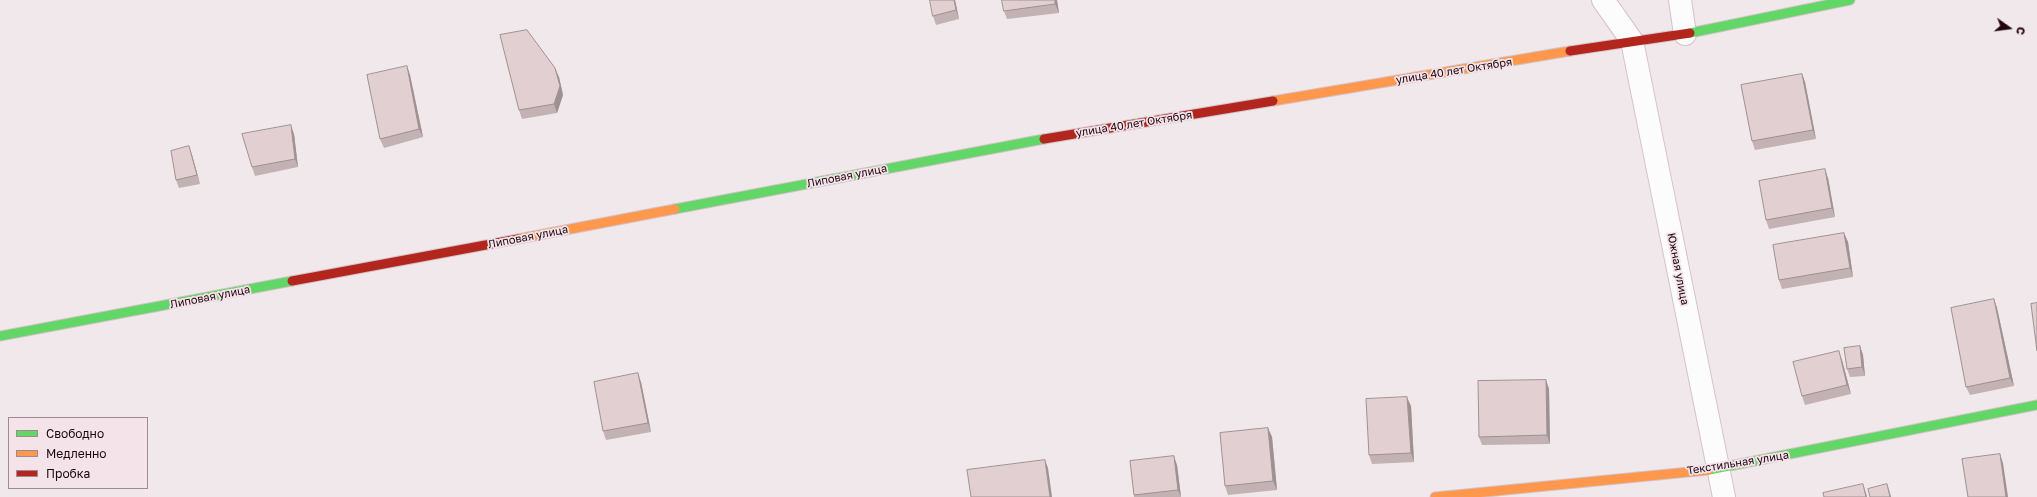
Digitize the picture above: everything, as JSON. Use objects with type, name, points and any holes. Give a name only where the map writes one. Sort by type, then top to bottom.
[{"type":"street","points":[[1603,0],[1632,41]]},
{"type":"street","points":[[1680,0],[1686,34]]},
{"type":"street","name":"улица 40 лет Октября","points":[[1057,137],[1632,41],[1686,34],[1850,0]]},
{"type":"street","name":"Южная улица","points":[[1632,41],[1724,497]]},
{"type":"street","name":"Липовая улица","points":[[0,336],[1057,137]]},
{"type":"street","name":"Текстильная улица","points":[[1435,497],[1718,469],[2037,405]]},
{"type":"building","points":[[930,0],[954,0],[956,10],[933,16]]},
{"type":"building","points":[[1002,0],[1055,0],[1055,4],[1004,11]]},
{"type":"building","points":[[527,30],[555,68],[560,86],[554,104],[519,110],[500,35]]},
{"type":"building","points":[[407,66],[419,129],[380,139],[367,75]]},
{"type":"building","points":[[1802,74],[1813,130],[1752,141],[1741,85]]},
{"type":"building","points":[[291,125],[295,159],[252,167],[242,134]]},
{"type":"building","points":[[189,146],[197,175],[176,180],[171,151]]},
{"type":"building","points":[[1825,169],[1832,208],[1766,220],[1759,181]]},
{"type":"building","points":[[1844,233],[1850,268],[1779,280],[1773,245]]},
{"type":"building","points":[[1994,299],[2010,378],[1966,387],[1951,308]]},
{"type":"building","points":[[2037,303],[2037,351],[2031,304]]},
{"type":"building","points":[[1860,346],[1862,367],[1847,369],[1844,348]]},
{"type":"building","points":[[1839,351],[1847,385],[1802,396],[1793,362]]},
{"type":"building","points":[[638,373],[648,423],[603,431],[594,382]]},
{"type":"building","points":[[1546,380],[1547,435],[1479,437],[1478,381]]},
{"type":"building","points":[[1407,397],[1411,453],[1369,455],[1366,399]]},
{"type":"building","points":[[1268,428],[1273,481],[1225,486],[1220,433]]},
{"type":"building","points":[[2000,454],[2006,497],[1968,497],[1962,459]]},
{"type":"building","points":[[1174,456],[1178,490],[1134,495],[1130,461]]},
{"type":"building","points":[[1045,460],[1050,497],[971,497],[967,470]]},
{"type":"building","points":[[1863,484],[1866,497],[1824,497],[1823,493]]},
{"type":"building","points":[[1887,484],[1890,497],[1870,497],[1868,489]]},
{"type":"traffic: fast","points":[[1690,33],[1850,0]]},
{"type":"traffic: fast","points":[[675,209],[1044,139]]},
{"type":"traffic: fast","points":[[0,336],[292,281]]},
{"type":"traffic: fast","points":[[1709,470],[2037,405]]},
{"type":"traffic: slow","points":[[1273,101],[1570,51]]},
{"type":"traffic: slow","points":[[518,239],[675,209]]},
{"type":"traffic: slow","points":[[1435,497],[1709,470]]},
{"type":"traffic: jam","points":[[1570,51],[1690,33]]},
{"type":"traffic: jam","points":[[1044,139],[1273,101]]},
{"type":"traffic: jam","points":[[292,281],[518,239]]}]
